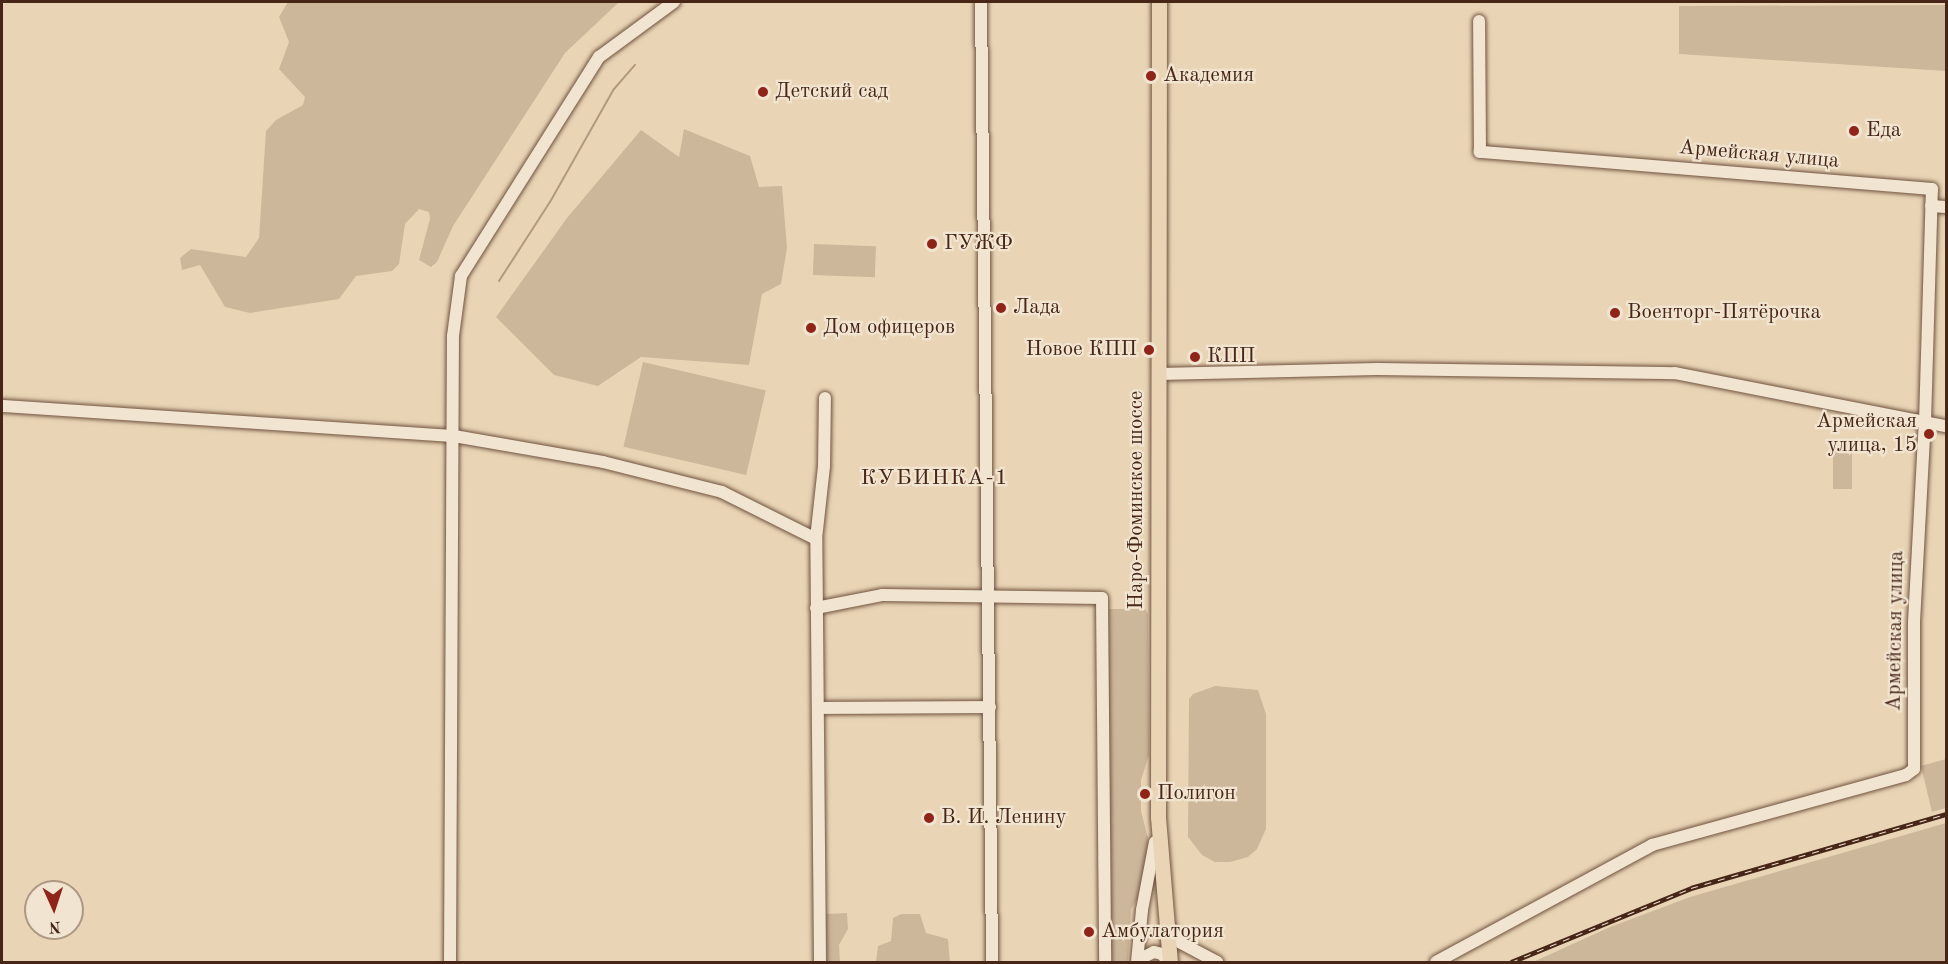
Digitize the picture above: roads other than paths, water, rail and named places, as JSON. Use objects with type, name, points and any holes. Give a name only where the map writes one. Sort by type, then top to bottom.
[{"type":"main road","name":"Наро-Фоминское шоссе","points":[[1159,2],[1158,817],[1169,963]]},
{"type":"street","points":[[450,963],[453,336],[461,276],[599,57],[674,2]]},
{"type":"street","points":[[981,2],[990,596],[992,963]]},
{"type":"street","name":"Армейская улица","points":[[1436,963],[1652,845],[1906,775],[1914,769],[1914,622],[1925,422],[1932,189],[1480,152],[1479,21]]},
{"type":"street","points":[[1931,206],[1947,207]]},
{"type":"street","points":[[1158,374],[1377,369],[1675,373],[1947,426]]},
{"type":"street","points":[[820,963],[820,708],[816,539],[824,466],[825,398]]},
{"type":"street","points":[[2,406],[454,435],[603,462],[722,492],[816,539]]},
{"type":"street","points":[[816,608],[882,595],[1102,598],[1106,963]]},
{"type":"street","points":[[820,708],[990,707]]},
{"type":"street","points":[[1139,963],[1158,817]]},
{"type":"street","points":[[1165,918],[1180,943],[1217,962]]},
{"type":"street","points":[[1139,963],[1144,957],[1154,952],[1162,954],[1169,963]]},
{"type":"street","points":[[1194,963],[1217,962]]},
{"type":"waterway","points":[[499,281],[550,202],[614,89],[635,65]]},
{"type":"railway","points":[[1511,962],[1691,888],[1946,814]]},
{"type":"place","name":"Академия","points":[[1151,76]]},
{"type":"place","name":"Детский сад","points":[[763,92]]},
{"type":"place","name":"Еда","points":[[1854,131]]},
{"type":"place","name":"ГУЖФ","points":[[932,244]]},
{"type":"place","name":"Лада","points":[[1001,308]]},
{"type":"place","name":"Военторг-Пятёрочка","points":[[1615,313]]},
{"type":"place","name":"Дом офицеров","points":[[811,328]]},
{"type":"place","name":"Новое КПП","points":[[1149,350]]},
{"type":"place","name":"КПП","points":[[1195,357]]},
{"type":"place","name":"Армейская улица, 15","points":[[1929,434]]},
{"type":"place","name":"Полигон","points":[[1145,794]]},
{"type":"place","name":"В. И. Ленину","points":[[929,818]]},
{"type":"place","name":"Амбулатория","points":[[1089,932]]},
{"type":"district","name":"КУБИНКА-1","points":[[935,479]]}]
